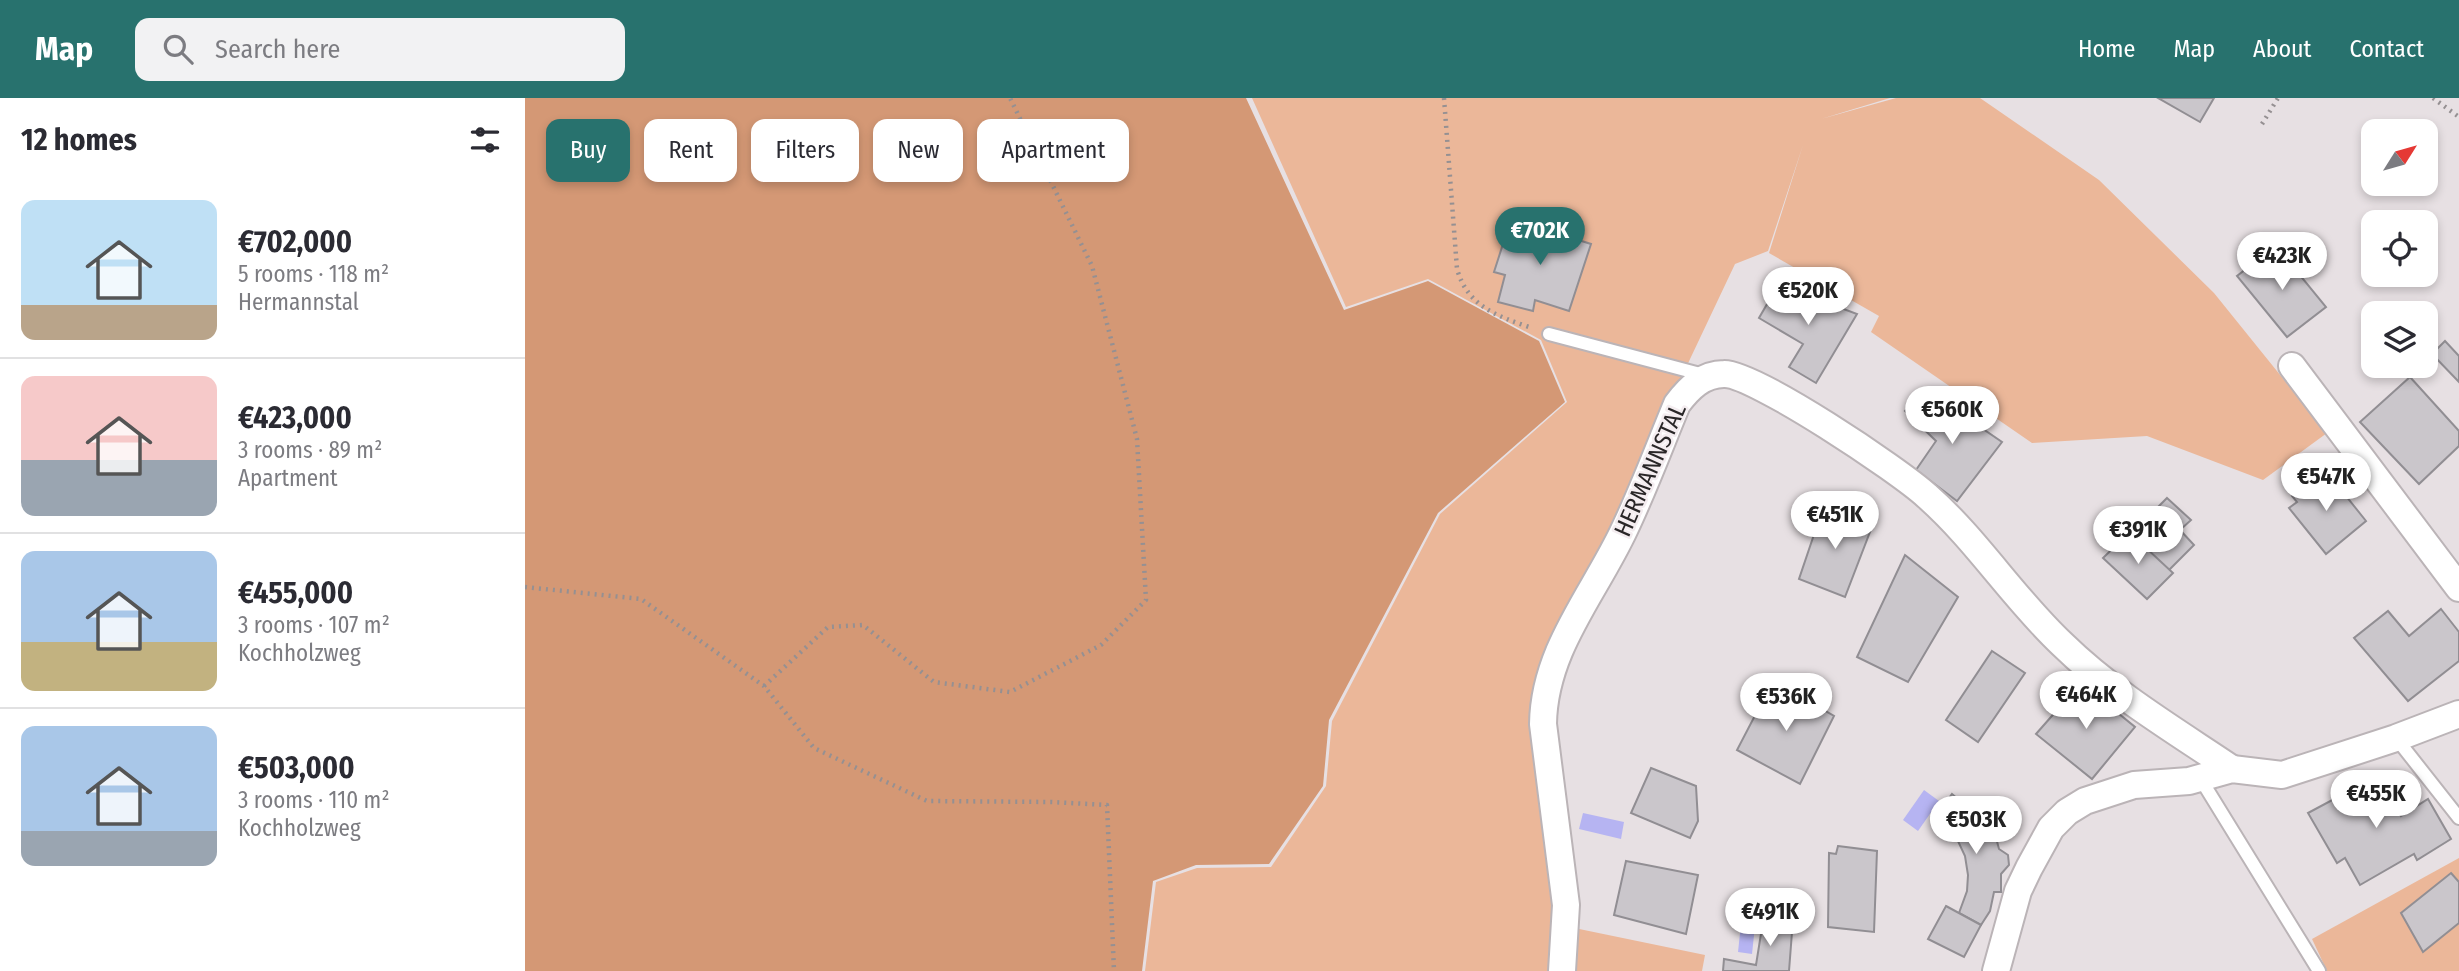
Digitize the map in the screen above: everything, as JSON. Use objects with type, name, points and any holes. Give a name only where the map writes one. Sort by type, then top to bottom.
[{"type":"street","points":[[2292,366],[2459,588]]},
{"type":"street","points":[[1708,376],[1726,373],[1748,379],[1853,442],[1925,494],[2062,645],[2107,683],[2232,769]]},
{"type":"street","name":"HERMANNSTAL","points":[[1562,971],[1566,905],[1543,724],[1547,681],[1568,631],[1625,530],[1677,404],[1689,389],[1708,376]]},
{"type":"street","points":[[1996,971],[2018,891],[2051,828],[2067,812],[2105,793],[2134,785],[2189,781],[2232,769],[2282,775],[2396,738],[2459,714]]},
{"type":"lane","points":[[1549,334],[1708,376]]},
{"type":"lane","points":[[2396,738],[2459,818]]},
{"type":"lane","points":[[2200,778],[2319,971]]},
{"type":"path","points":[[764,686],[828,627],[863,625],[934,682],[1010,692],[1101,646],[1146,600],[1137,439],[1092,266],[1010,98]]},
{"type":"path","points":[[1444,98],[1457,269],[1462,286],[1475,300],[1506,320],[1549,334]]},
{"type":"path","points":[[2262,124],[2278,98]]},
{"type":"path","points":[[2433,98],[2459,117]]},
{"type":"path","points":[[525,587],[641,599],[764,686],[814,748],[927,801],[1107,805],[1114,971]]},
{"type":"shaded area","points":[[525,98],[1246,98],[1344,310],[1428,281],[1539,341],[1565,402],[1438,513],[1329,720],[1323,786],[1269,864],[1196,865],[1153,881],[1142,971],[525,971]]},
{"type":"shaded area","points":[[1252,98],[1890,98],[1821,119],[1896,98],[1980,98],[2099,180],[2214,293],[2327,433],[2263,480],[2147,436],[2032,443],[1871,332],[1879,316],[1769,253],[1803,145],[1768,251],[1735,264],[1536,700],[1533,747],[1555,889],[1555,924],[1705,955],[1702,971],[1145,971],[1156,882],[1197,868],[1271,867],[1326,786],[1332,721],[1440,514],[1567,402],[1541,340],[1428,279],[1346,307]]},
{"type":"shaded area","points":[[2459,858],[2459,971],[2327,971],[2312,939]]},
{"type":"water","points":[[1924,790],[1939,801],[1918,831],[1903,820]]},
{"type":"water","points":[[1583,813],[1624,822],[1621,839],[1579,829]]},
{"type":"water","points":[[1743,905],[1757,907],[1752,954],[1738,952]]},
{"type":"building","points":[[2158,98],[2214,98],[2200,122]]},
{"type":"building","points":[[1511,219],[1591,244],[1569,311],[1535,300],[1533,311],[1498,302],[1505,275],[1494,272]]},
{"type":"building","points":[[2276,246],[2326,307],[2287,337],[2237,276]]},
{"type":"building","points":[[1781,280],[1809,296],[1857,314],[1816,383],[1789,367],[1803,344],[1759,318]]},
{"type":"building","points":[[2445,341],[2459,356],[2459,382],[2438,360],[2438,348]]},
{"type":"building","points":[[2411,378],[2459,431],[2459,446],[2419,484],[2360,422]]},
{"type":"building","points":[[1920,395],[1958,412],[2002,442],[1957,501],[1916,470],[1936,441],[1905,411]]},
{"type":"building","points":[[2330,476],[2366,521],[2326,554],[2289,508],[2297,502],[2292,496],[2318,477],[2322,482]]},
{"type":"building","points":[[2167,498],[2191,520],[2180,530],[2194,545],[2168,571],[2131,534]]},
{"type":"building","points":[[1824,505],[1873,524],[1845,597],[1799,579]]},
{"type":"building","points":[[2132,530],[2131,534],[2173,573],[2147,599],[2103,558]]},
{"type":"building","points":[[1905,555],[1958,597],[1908,682],[1857,657]]},
{"type":"building","points":[[2441,609],[2459,632],[2459,661],[2408,701],[2354,638],[2388,611],[2409,636]]},
{"type":"building","points":[[1992,651],[2025,673],[1978,742],[1946,720]]},
{"type":"building","points":[[1773,681],[1834,716],[1800,784],[1737,750]]},
{"type":"building","points":[[2081,683],[2135,727],[2092,779],[2036,734]]},
{"type":"building","points":[[1651,768],[1696,786],[1698,821],[1690,838],[1631,813]]},
{"type":"building","points":[[2377,776],[2401,816],[2428,799],[2451,839],[2417,860],[2414,854],[2360,885],[2345,858],[2337,863],[2308,813]]},
{"type":"building","points":[[1952,794],[1966,806],[1970,802],[1984,815],[1995,834],[1999,849],[2008,855],[2009,865],[2001,874],[2001,892],[1994,892],[1990,911],[1981,925],[1959,913],[1967,891],[1965,856],[1958,841],[1935,817]]},
{"type":"building","points":[[1838,846],[1877,851],[1874,932],[1828,927],[1829,853],[1836,854]]},
{"type":"building","points":[[1626,861],[1698,875],[1686,934],[1614,915]]},
{"type":"building","points":[[2451,873],[2459,882],[2459,923],[2423,952],[2401,913]]},
{"type":"building","points":[[1946,906],[1981,925],[1964,957],[1928,939]]},
{"type":"building","points":[[1764,915],[1793,919],[1789,971],[1723,971],[1724,959],[1756,965]]}]
